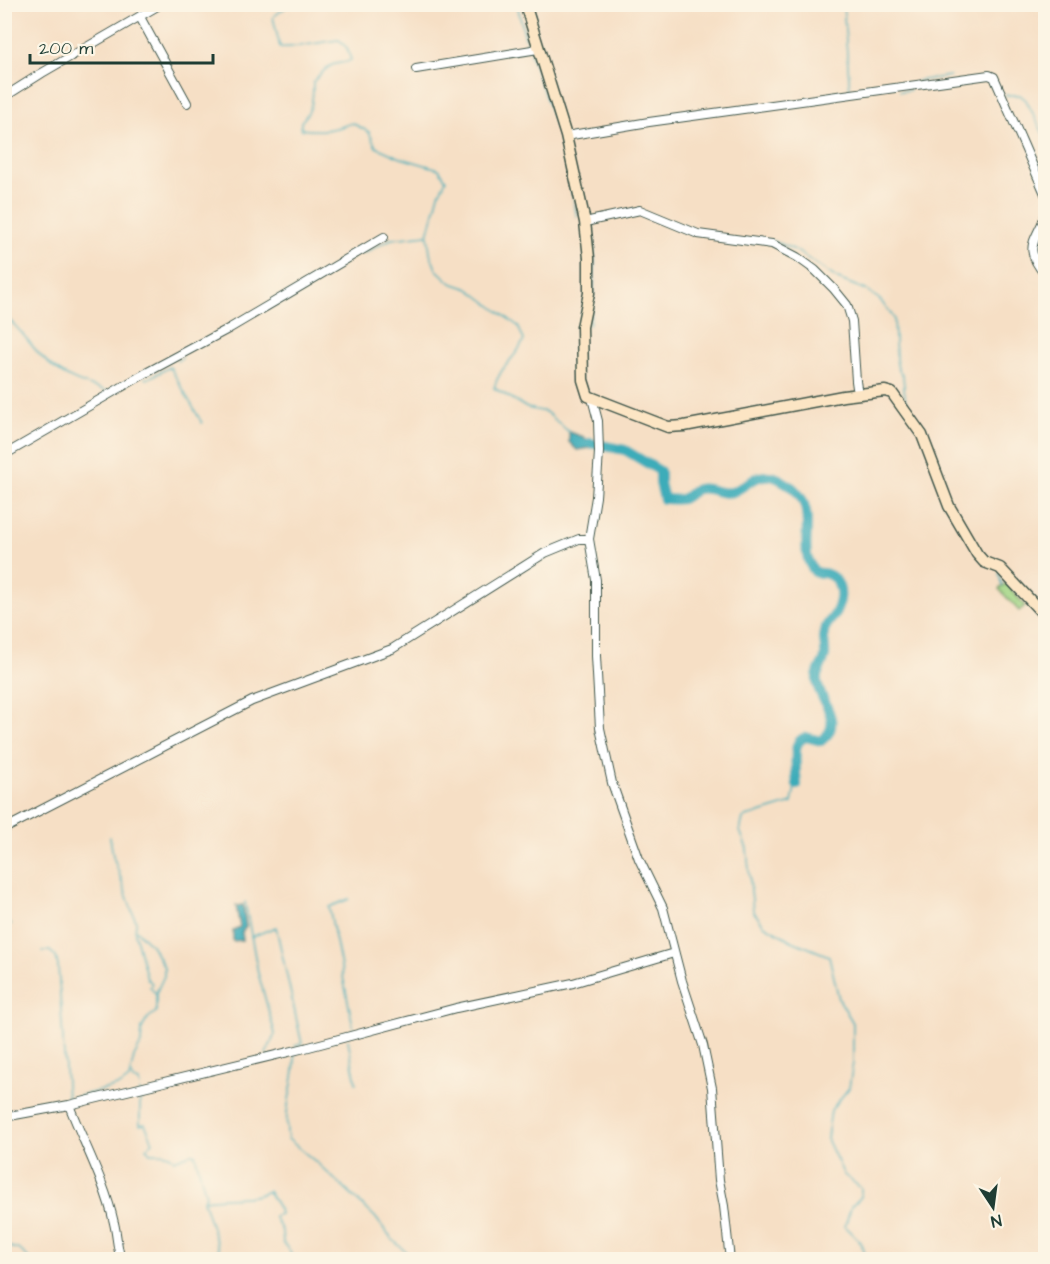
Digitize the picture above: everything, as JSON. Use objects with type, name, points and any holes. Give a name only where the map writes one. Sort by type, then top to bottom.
[{"type":"main road","points":[[525,4],[566,136],[585,222],[589,258],[589,293],[582,327],[583,380],[588,396],[668,427],[862,394],[885,391],[892,393],[898,398],[922,435],[949,506],[977,554],[984,562],[1000,568],[1046,617]]},
{"type":"street","points":[[4,97],[161,4]]},
{"type":"street","points":[[140,17],[187,103]]},
{"type":"street","points":[[416,69],[538,49]]},
{"type":"street","points":[[566,136],[649,122],[989,75],[994,77],[1046,196]]},
{"type":"street","points":[[585,222],[640,210],[698,234],[772,244],[797,257],[815,270],[847,305],[852,321],[857,388],[862,394]]},
{"type":"street","points":[[1046,213],[1032,241],[1032,254],[1038,267],[1046,276]]},
{"type":"street","points":[[4,455],[146,373],[230,328],[384,237]]},
{"type":"street","points":[[592,398],[598,421],[599,452],[596,498],[589,539],[596,580],[596,656],[600,728],[612,783],[635,848],[663,908],[674,953],[703,1045],[712,1088],[719,1180],[730,1260]]},
{"type":"street","points":[[4,829],[252,701],[393,649],[545,553],[579,539],[589,539]]},
{"type":"street","points":[[4,1117],[69,1105],[304,1048],[456,1008],[573,983],[674,953]]},
{"type":"street","points":[[69,1105],[83,1143],[94,1164],[115,1223],[121,1260]]},
{"type":"green space","points":[[1006,583],[1025,606],[1019,611],[999,589]]},
{"type":"water","points":[[569,432],[584,437],[590,443],[590,448],[577,450],[569,442]]},
{"type":"water","points":[[243,905],[246,927],[242,932],[243,940],[233,941],[233,930],[240,927],[236,906]]},
{"type":"waterway","points":[[290,4],[273,17],[280,47],[339,40],[347,48],[351,60],[329,67],[313,82],[312,104],[301,122],[301,129],[327,130],[352,123],[369,132],[376,147],[401,158],[439,169],[446,180],[439,194],[428,235],[430,253],[436,269],[451,283],[469,289],[518,326],[524,340],[500,373],[494,388],[527,408],[546,412],[569,432]]},
{"type":"waterway","points":[[517,4],[528,49]]},
{"type":"waterway","points":[[843,4],[850,91]]},
{"type":"waterway","points":[[530,53],[561,141],[577,216]]},
{"type":"waterway","points":[[917,81],[950,76]]},
{"type":"waterway","points":[[900,91],[910,90]]},
{"type":"waterway","points":[[1006,95],[1020,95],[1026,100],[1046,139]]},
{"type":"waterway","points":[[572,139],[582,137]]},
{"type":"waterway","points":[[590,213],[592,217]]},
{"type":"waterway","points":[[589,325],[595,275],[592,225]]},
{"type":"waterway","points":[[708,232],[718,233]]},
{"type":"waterway","points":[[364,253],[391,239],[427,235]]},
{"type":"waterway","points":[[773,241],[795,250],[838,279],[866,290],[879,299],[890,312],[894,319],[896,359],[898,369],[903,376],[907,405]]},
{"type":"waterway","points":[[4,316],[57,370],[80,382],[107,391]]},
{"type":"waterway","points":[[177,361],[183,357]]},
{"type":"waterway","points":[[145,378],[170,367],[202,423]]},
{"type":"waterway","points":[[590,443],[625,450],[660,471],[664,499],[682,499],[702,488],[731,493],[754,479],[771,476],[793,488],[802,500],[806,512],[809,562],[816,573],[824,573],[835,579],[840,598],[836,612],[825,629],[825,656],[817,677],[817,685],[831,717],[831,725],[821,741],[806,737],[798,743],[797,785]]},
{"type":"waterway","points":[[999,574],[1002,586]]},
{"type":"waterway","points":[[795,787],[792,803],[743,818],[740,831],[747,849],[753,911],[764,925],[792,941],[829,956],[839,999],[853,1023],[853,1063],[849,1088],[831,1110],[827,1139],[844,1175],[861,1188],[861,1197],[851,1207],[845,1226],[861,1245],[863,1260]]},
{"type":"waterway","points":[[110,837],[113,856],[136,922],[135,933]]},
{"type":"waterway","points":[[349,899],[329,907],[354,1031],[351,1032]]},
{"type":"waterway","points":[[245,902],[258,973],[275,1034],[266,1054]]},
{"type":"waterway","points":[[4,926],[11,924]]},
{"type":"waterway","points":[[251,937],[276,927],[302,1044],[295,1046]]},
{"type":"waterway","points":[[65,1100],[121,1085],[129,1079],[134,1057],[141,1044],[142,1028],[148,1018],[156,1012],[156,993],[164,976],[164,967],[151,945],[137,931]]},
{"type":"waterway","points":[[135,934],[147,979],[152,983],[150,987],[155,993]]},
{"type":"waterway","points":[[42,951],[50,951],[56,957],[58,966],[67,1098]]},
{"type":"waterway","points":[[348,1040],[356,1083]]},
{"type":"waterway","points":[[295,1054],[287,1117],[288,1139],[375,1217],[411,1260]]},
{"type":"waterway","points":[[131,1075],[140,1086]]},
{"type":"waterway","points":[[140,1091],[140,1125],[145,1124],[153,1142],[146,1148],[150,1153],[167,1154],[174,1160],[195,1154],[206,1196],[203,1200],[222,1260]]},
{"type":"waterway","points":[[205,1200],[254,1196],[268,1191],[279,1209],[280,1214],[274,1216],[282,1231],[283,1243],[290,1251],[292,1260]]},
{"type":"waterway","points":[[4,1245],[20,1250],[31,1260]]}]
